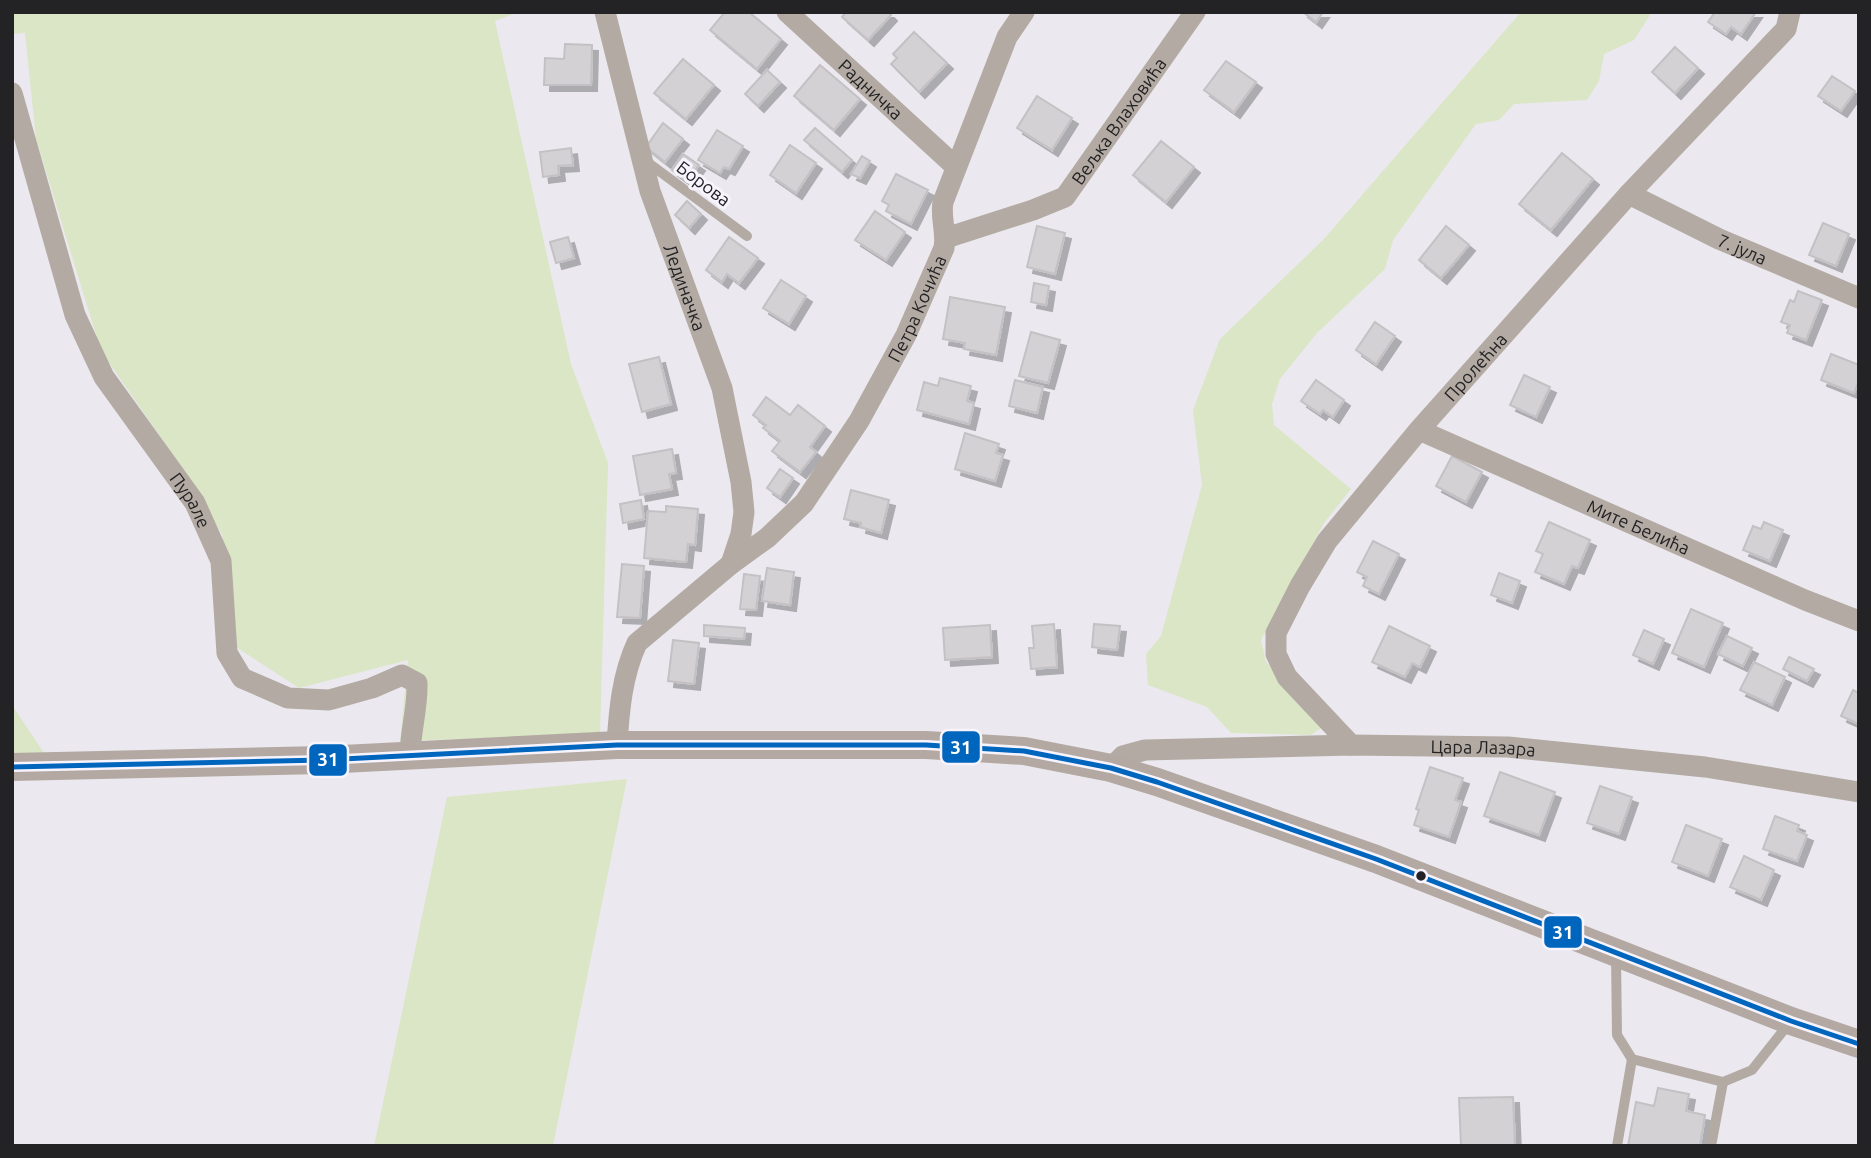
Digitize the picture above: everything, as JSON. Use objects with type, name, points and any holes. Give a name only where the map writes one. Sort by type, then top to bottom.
[{"type":"main road","points":[[12,767],[410,757],[617,745],[980,747],[1024,751],[1111,768],[1376,859],[1616,954],[1859,1044]]},
{"type":"street","name":"Лединачка","points":[[605,12],[658,215],[722,388],[741,482],[744,512],[732,564]]},
{"type":"street","name":"Радничка","points":[[787,12],[816,42],[955,166]]},
{"type":"street","name":"Петра Кочића","points":[[617,745],[621,697],[632,654],[638,643],[767,538],[804,503],[852,432],[906,335],[944,248],[946,238],[941,213],[955,166],[1007,37],[1024,12]]},
{"type":"street","name":"Вељка Влаховића","points":[[946,238],[1065,197],[1195,12]]},
{"type":"street","name":"Пролећна","points":[[1351,745],[1287,677],[1276,654],[1276,633],[1327,541],[1419,430],[1629,194],[1786,29],[1790,12]]},
{"type":"street","name":"Пурале","points":[[12,93],[75,315],[104,377],[195,503],[221,561],[228,653],[237,670],[242,678],[288,698],[329,700],[372,688],[402,675],[417,683],[418,704],[410,738],[410,757]]},
{"type":"street","name":"7. јула","points":[[1629,194],[1719,239],[1859,298]]},
{"type":"street","name":"Мите Белића","points":[[1419,430],[1805,600],[1859,621]]},
{"type":"street","name":"Цара Лазара","points":[[1111,768],[1123,756],[1145,750],[1351,745],[1508,747],[1705,766],[1859,792]]},
{"type":"lane","name":"Борова","points":[[641,157],[747,236]]},
{"type":"lane","points":[[1616,954],[1617,1035],[1632,1059],[1617,1146]]},
{"type":"lane","points":[[1632,1059],[1723,1082],[1752,1070],[1791,1021]]},
{"type":"lane","points":[[1711,1146],[1723,1082]]},
{"type":"green space","points":[[12,12],[518,12],[495,21],[571,364],[608,463],[600,734],[400,741],[408,660],[299,688],[236,647],[222,534],[101,351],[36,139],[25,33],[12,34]]},
{"type":"green space","points":[[1521,12],[1646,12],[1650,15],[1634,40],[1604,54],[1599,81],[1587,100],[1514,104],[1499,120],[1476,124],[1393,240],[1385,269],[1317,333],[1280,379],[1272,404],[1274,425],[1351,489],[1324,523],[1261,640],[1266,662],[1324,726],[1311,735],[1231,733],[1207,707],[1148,685],[1146,654],[1161,636],[1202,485],[1193,410],[1220,339],[1323,240]]},
{"type":"green space","points":[[12,705],[46,756],[12,756]]},
{"type":"green space","points":[[627,779],[553,1146],[374,1146],[447,797]]},
{"type":"building","points":[[725,12],[749,12],[781,39],[757,69],[710,30]]},
{"type":"building","points":[[846,12],[888,12],[891,15],[868,40],[842,17]]},
{"type":"building","points":[[1303,12],[1323,12],[1316,22]]},
{"type":"building","points":[[1715,12],[1756,12],[1741,34],[1731,27],[1726,34],[1708,22]]},
{"type":"building","points":[[914,32],[947,63],[919,92],[891,64],[897,58],[893,54]]},
{"type":"building","points":[[565,44],[592,45],[591,85],[544,85],[545,58],[564,59]]},
{"type":"building","points":[[1675,47],[1698,68],[1675,93],[1652,72]]},
{"type":"building","points":[[683,59],[714,85],[686,119],[654,93]]},
{"type":"building","points":[[1226,61],[1256,82],[1234,112],[1204,90]]},
{"type":"building","points":[[820,65],[860,99],[834,130],[794,96]]},
{"type":"building","points":[[767,70],[780,82],[758,106],[745,94]]},
{"type":"building","points":[[1832,76],[1855,91],[1841,111],[1818,96]]},
{"type":"building","points":[[1037,96],[1072,118],[1052,150],[1017,128]]},
{"type":"building","points":[[663,123],[683,139],[665,162],[646,147]]},
{"type":"building","points":[[815,128],[852,160],[842,172],[804,140]]},
{"type":"building","points":[[717,130],[743,146],[729,169],[724,167],[720,173],[698,160]]},
{"type":"building","points":[[1161,141],[1194,167],[1166,202],[1133,175]]},
{"type":"building","points":[[790,145],[816,163],[796,193],[770,175]]},
{"type":"building","points":[[571,148],[573,165],[558,166],[559,175],[543,177],[540,152]]},
{"type":"building","points":[[1562,153],[1593,179],[1551,230],[1519,204]]},
{"type":"building","points":[[683,154],[699,165],[687,181],[672,170]]},
{"type":"building","points":[[862,156],[870,161],[860,178],[851,174]]},
{"type":"building","points":[[896,174],[928,190],[911,224],[886,211],[889,205],[882,201]]},
{"type":"building","points":[[687,201],[701,214],[689,228],[675,215]]},
{"type":"building","points":[[875,211],[905,232],[886,260],[855,240]]},
{"type":"building","points":[[1823,223],[1849,234],[1836,266],[1809,255]]},
{"type":"building","points":[[1037,226],[1065,233],[1055,274],[1027,267]]},
{"type":"building","points":[[1446,226],[1469,245],[1441,278],[1419,260]]},
{"type":"building","points":[[568,237],[574,258],[556,263],[550,242]]},
{"type":"building","points":[[729,237],[758,258],[739,283],[727,274],[722,282],[706,270]]},
{"type":"building","points":[[781,280],[806,296],[789,324],[763,308]]},
{"type":"building","points":[[1034,283],[1049,286],[1046,305],[1031,302]]},
{"type":"building","points":[[1798,291],[1822,300],[1806,340],[1787,333],[1790,325],[1781,322],[1790,300],[1794,302]]},
{"type":"building","points":[[950,297],[1005,307],[996,355],[964,349],[965,343],[943,339]]},
{"type":"building","points":[[1375,322],[1395,336],[1376,364],[1356,350]]},
{"type":"building","points":[[1031,332],[1060,340],[1048,383],[1019,376]]},
{"type":"building","points":[[1831,354],[1859,365],[1859,380],[1854,393],[1821,380]]},
{"type":"building","points":[[659,357],[671,404],[642,412],[629,364]]},
{"type":"building","points":[[1524,375],[1550,387],[1536,417],[1510,405]]},
{"type":"building","points":[[940,378],[971,386],[967,401],[974,403],[969,424],[917,410],[924,382],[938,386]]},
{"type":"building","points":[[1015,380],[1043,387],[1037,413],[1009,406]]},
{"type":"building","points":[[1316,380],[1344,400],[1333,417],[1323,410],[1320,414],[1301,401]]},
{"type":"building","points":[[766,397],[790,415],[798,405],[825,426],[810,447],[816,452],[800,472],[772,451],[780,441],[763,428],[766,425],[753,415]]},
{"type":"building","points":[[965,433],[999,444],[996,453],[1003,455],[995,481],[955,469]]},
{"type":"building","points":[[672,449],[676,473],[669,474],[672,489],[640,495],[633,456]]},
{"type":"building","points":[[1452,456],[1482,472],[1466,502],[1436,486]]},
{"type":"building","points":[[780,469],[793,478],[780,497],[767,488]]},
{"type":"building","points":[[851,490],[889,500],[881,533],[860,527],[861,523],[844,519]]},
{"type":"building","points":[[641,500],[644,519],[623,523],[620,504]]},
{"type":"building","points":[[666,506],[698,509],[695,545],[688,544],[686,562],[644,558],[648,511],[666,512]]},
{"type":"building","points":[[1549,522],[1590,540],[1578,568],[1572,566],[1564,584],[1535,572],[1543,554],[1536,551]]},
{"type":"building","points":[[1764,522],[1783,530],[1770,561],[1743,550],[1753,526],[1761,529]]},
{"type":"building","points":[[1373,541],[1399,554],[1379,594],[1363,586],[1367,577],[1357,572]]},
{"type":"building","points":[[622,564],[644,566],[640,618],[617,617]]},
{"type":"building","points":[[767,568],[794,572],[790,605],[762,601]]},
{"type":"building","points":[[1499,573],[1520,581],[1512,603],[1491,595]]},
{"type":"building","points":[[744,574],[760,576],[756,610],[740,609]]},
{"type":"building","points":[[1691,609],[1723,623],[1704,667],[1672,653]]},
{"type":"building","points":[[1054,624],[1057,667],[1031,669],[1029,648],[1034,648],[1032,626]]},
{"type":"building","points":[[1094,624],[1120,626],[1117,650],[1092,647]]},
{"type":"building","points":[[704,625],[745,628],[744,639],[704,636]]},
{"type":"building","points":[[990,625],[992,657],[945,660],[943,628]]},
{"type":"building","points":[[1389,626],[1430,646],[1420,667],[1412,663],[1405,677],[1372,662]]},
{"type":"building","points":[[1644,630],[1664,639],[1653,664],[1633,655]]},
{"type":"building","points":[[1727,636],[1752,648],[1743,666],[1718,654]]},
{"type":"building","points":[[673,640],[699,643],[694,684],[668,681]]},
{"type":"building","points":[[1789,657],[1814,669],[1807,681],[1783,669]]},
{"type":"building","points":[[1754,662],[1785,677],[1772,705],[1740,690]]},
{"type":"building","points":[[1853,690],[1859,693],[1859,724],[1841,716]]},
{"type":"building","points":[[1430,767],[1463,778],[1455,800],[1461,802],[1449,837],[1414,825],[1419,810],[1416,809]]},
{"type":"building","points":[[1500,772],[1555,792],[1539,835],[1484,816]]},
{"type":"building","points":[[1600,786],[1632,797],[1619,834],[1587,823]]},
{"type":"building","points":[[1775,816],[1799,825],[1797,831],[1807,835],[1797,861],[1763,849]]},
{"type":"building","points":[[1686,825],[1722,839],[1708,876],[1672,862]]},
{"type":"building","points":[[1744,856],[1774,870],[1761,900],[1730,887]]},
{"type":"building","points":[[1658,1088],[1689,1094],[1686,1111],[1705,1115],[1700,1146],[1628,1146],[1636,1102],[1654,1106]]},
{"type":"building","points":[[1513,1097],[1515,1146],[1461,1146],[1459,1098]]},
{"type":"transit line","name":"31","points":[[12,767],[323,760],[617,745],[926,745],[1024,751],[1111,768],[1157,782],[1376,859],[1791,1021],[1859,1044]]}]
